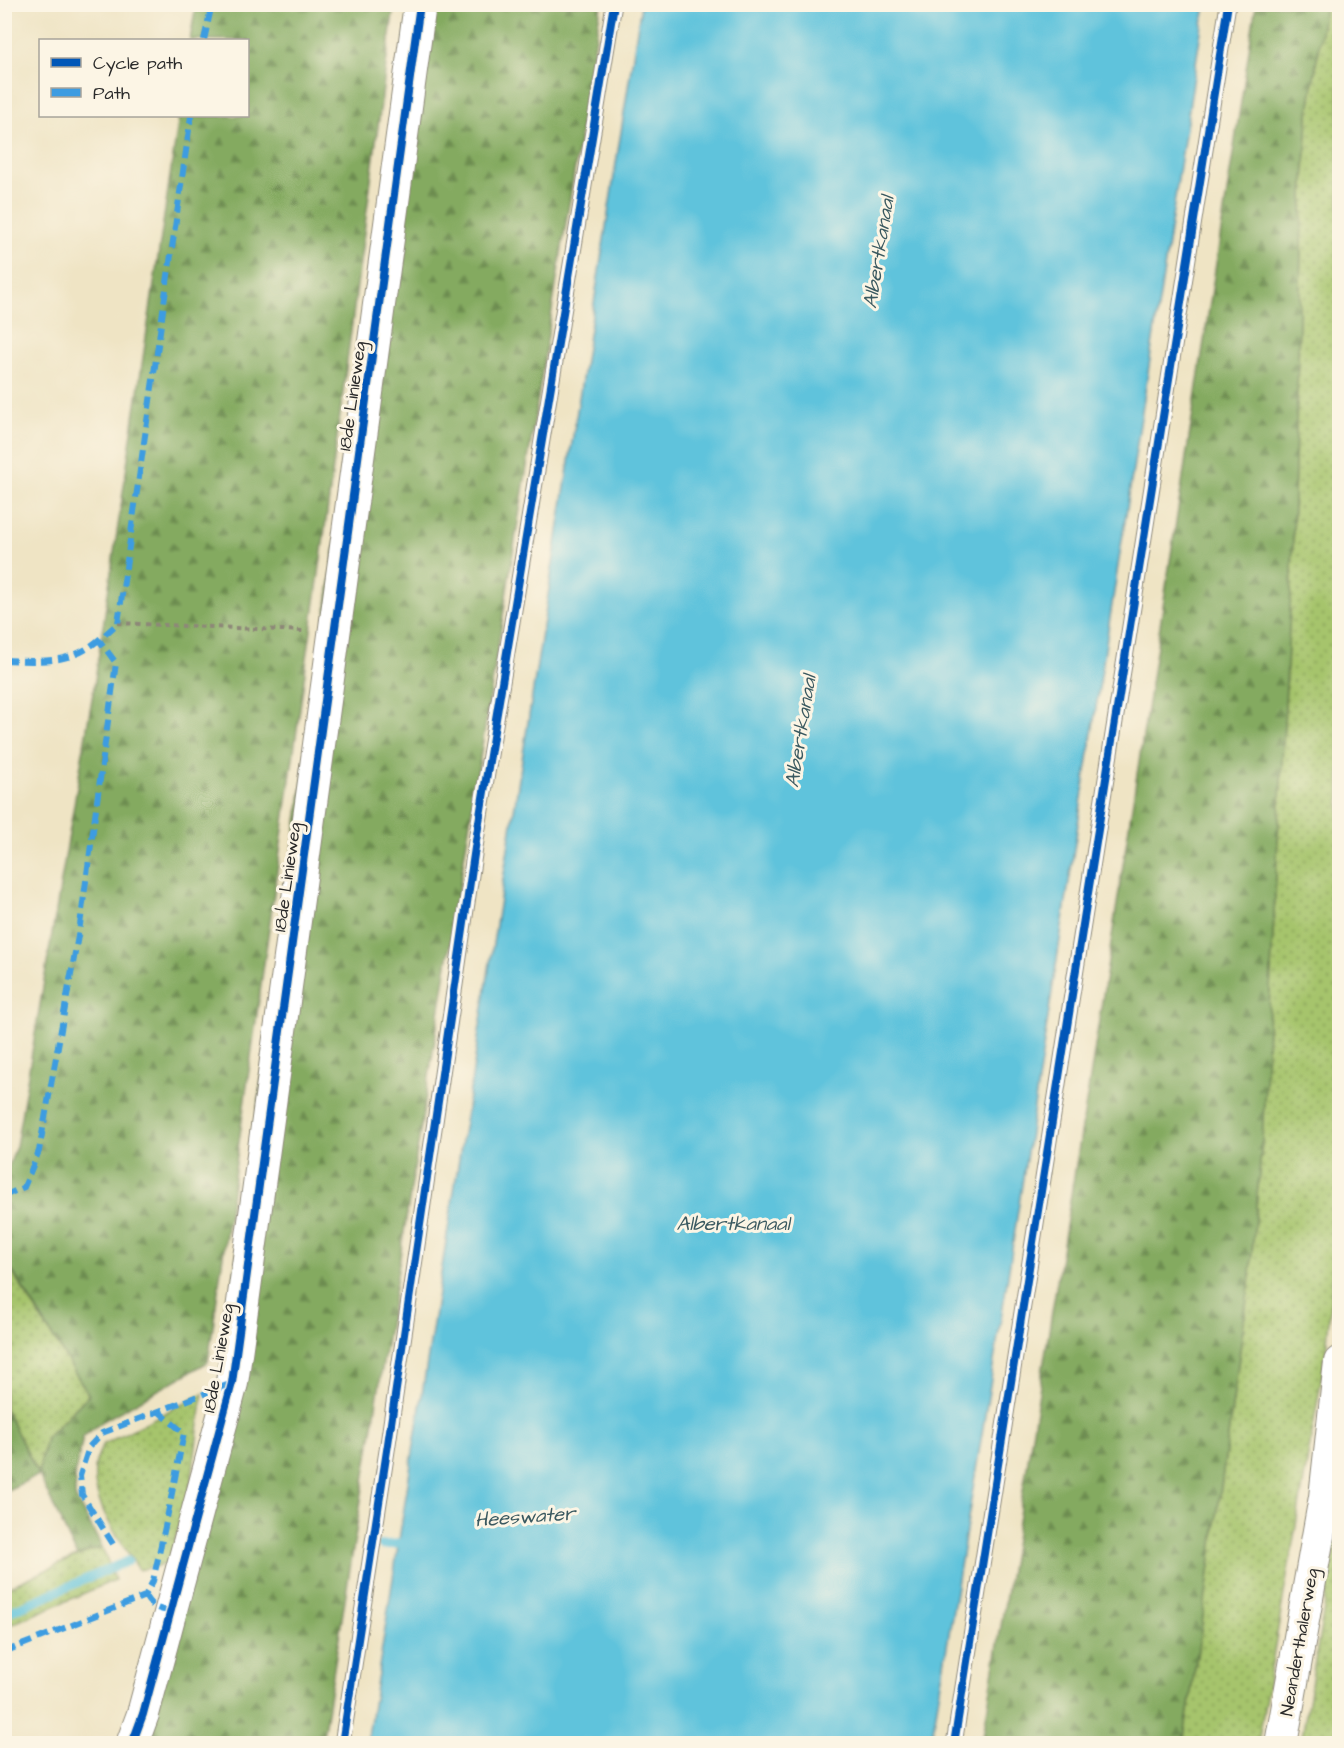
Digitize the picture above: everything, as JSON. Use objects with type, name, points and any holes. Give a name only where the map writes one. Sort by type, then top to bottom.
[{"type":"street","name":"18de Linieweg","points":[[132,1743],[143,1714],[232,1383],[420,4]]},
{"type":"street","name":"Neanderthalerweg","points":[[1281,1743],[1325,1497],[1340,1362]]},
{"type":"lane","points":[[342,1743],[477,834],[614,4]]},
{"type":"lane","points":[[954,1743],[1228,4]]},
{"type":"path","points":[[118,623],[336,633]]},
{"type":"green space","points":[[196,5],[394,5],[320,566],[208,1362],[103,1421],[83,1437],[75,1474],[75,1497],[102,1547],[77,1556],[39,1475],[5,1491],[5,1409],[38,1474],[46,1438],[89,1395],[5,1259],[5,1177],[16,1146],[94,687],[179,117],[249,117],[249,39],[190,39]]},
{"type":"green space","points":[[410,5],[601,5],[322,1743],[140,1744],[198,1536]]},
{"type":"green space","points":[[1256,5],[1325,5],[1308,117],[1302,213],[1292,571],[1262,1141],[1249,1285],[1202,1623],[1183,1743],[982,1743],[1091,1072]]},
{"type":"green space","points":[[1325,5],[1339,5],[1340,1194],[1326,1353],[1258,1743],[1183,1744],[1249,1285],[1262,1141],[1292,571],[1302,213],[1308,117]]},
{"type":"green space","points":[[4,1259],[89,1395],[46,1438],[39,1475],[5,1409]]},
{"type":"green space","points":[[203,1393],[191,1484],[168,1564],[139,1570],[103,1509],[97,1493],[95,1476],[97,1460],[104,1444]]},
{"type":"green space","points":[[1339,1514],[1339,1743],[1301,1743],[1338,1527]]},
{"type":"green space","points":[[102,1547],[115,1580],[5,1627],[4,1589]]},
{"type":"water","name":"Albertkanaal","points":[[641,5],[1205,5],[1006,1288],[931,1743],[367,1743]]},
{"type":"waterway","name":"Heeswater","points":[[382,1545],[410,1543]]},
{"type":"waterway","name":"Heeswater","points":[[4,1614],[128,1561]]},
{"type":"marked path","points":[[204,39],[212,4]]},
{"type":"marked path","points":[[4,660],[41,661],[68,657],[87,648],[118,623],[191,117]]},
{"type":"marked path","points":[[4,1196],[24,1187],[39,1151],[80,925],[116,663],[99,640]]},
{"type":"marked path","points":[[113,1544],[82,1495],[80,1475],[89,1447],[102,1433],[232,1383]]},
{"type":"marked path","points":[[4,1652],[145,1596],[153,1581],[184,1433],[158,1411]]},
{"type":"marked path","points":[[145,1596],[155,1607],[171,1611]]},
{"type":"cycle path","points":[[132,1744],[143,1714],[232,1383],[420,4]]},
{"type":"cycle path","points":[[342,1744],[477,834],[614,4]]},
{"type":"cycle path","points":[[954,1744],[1228,4]]}]
